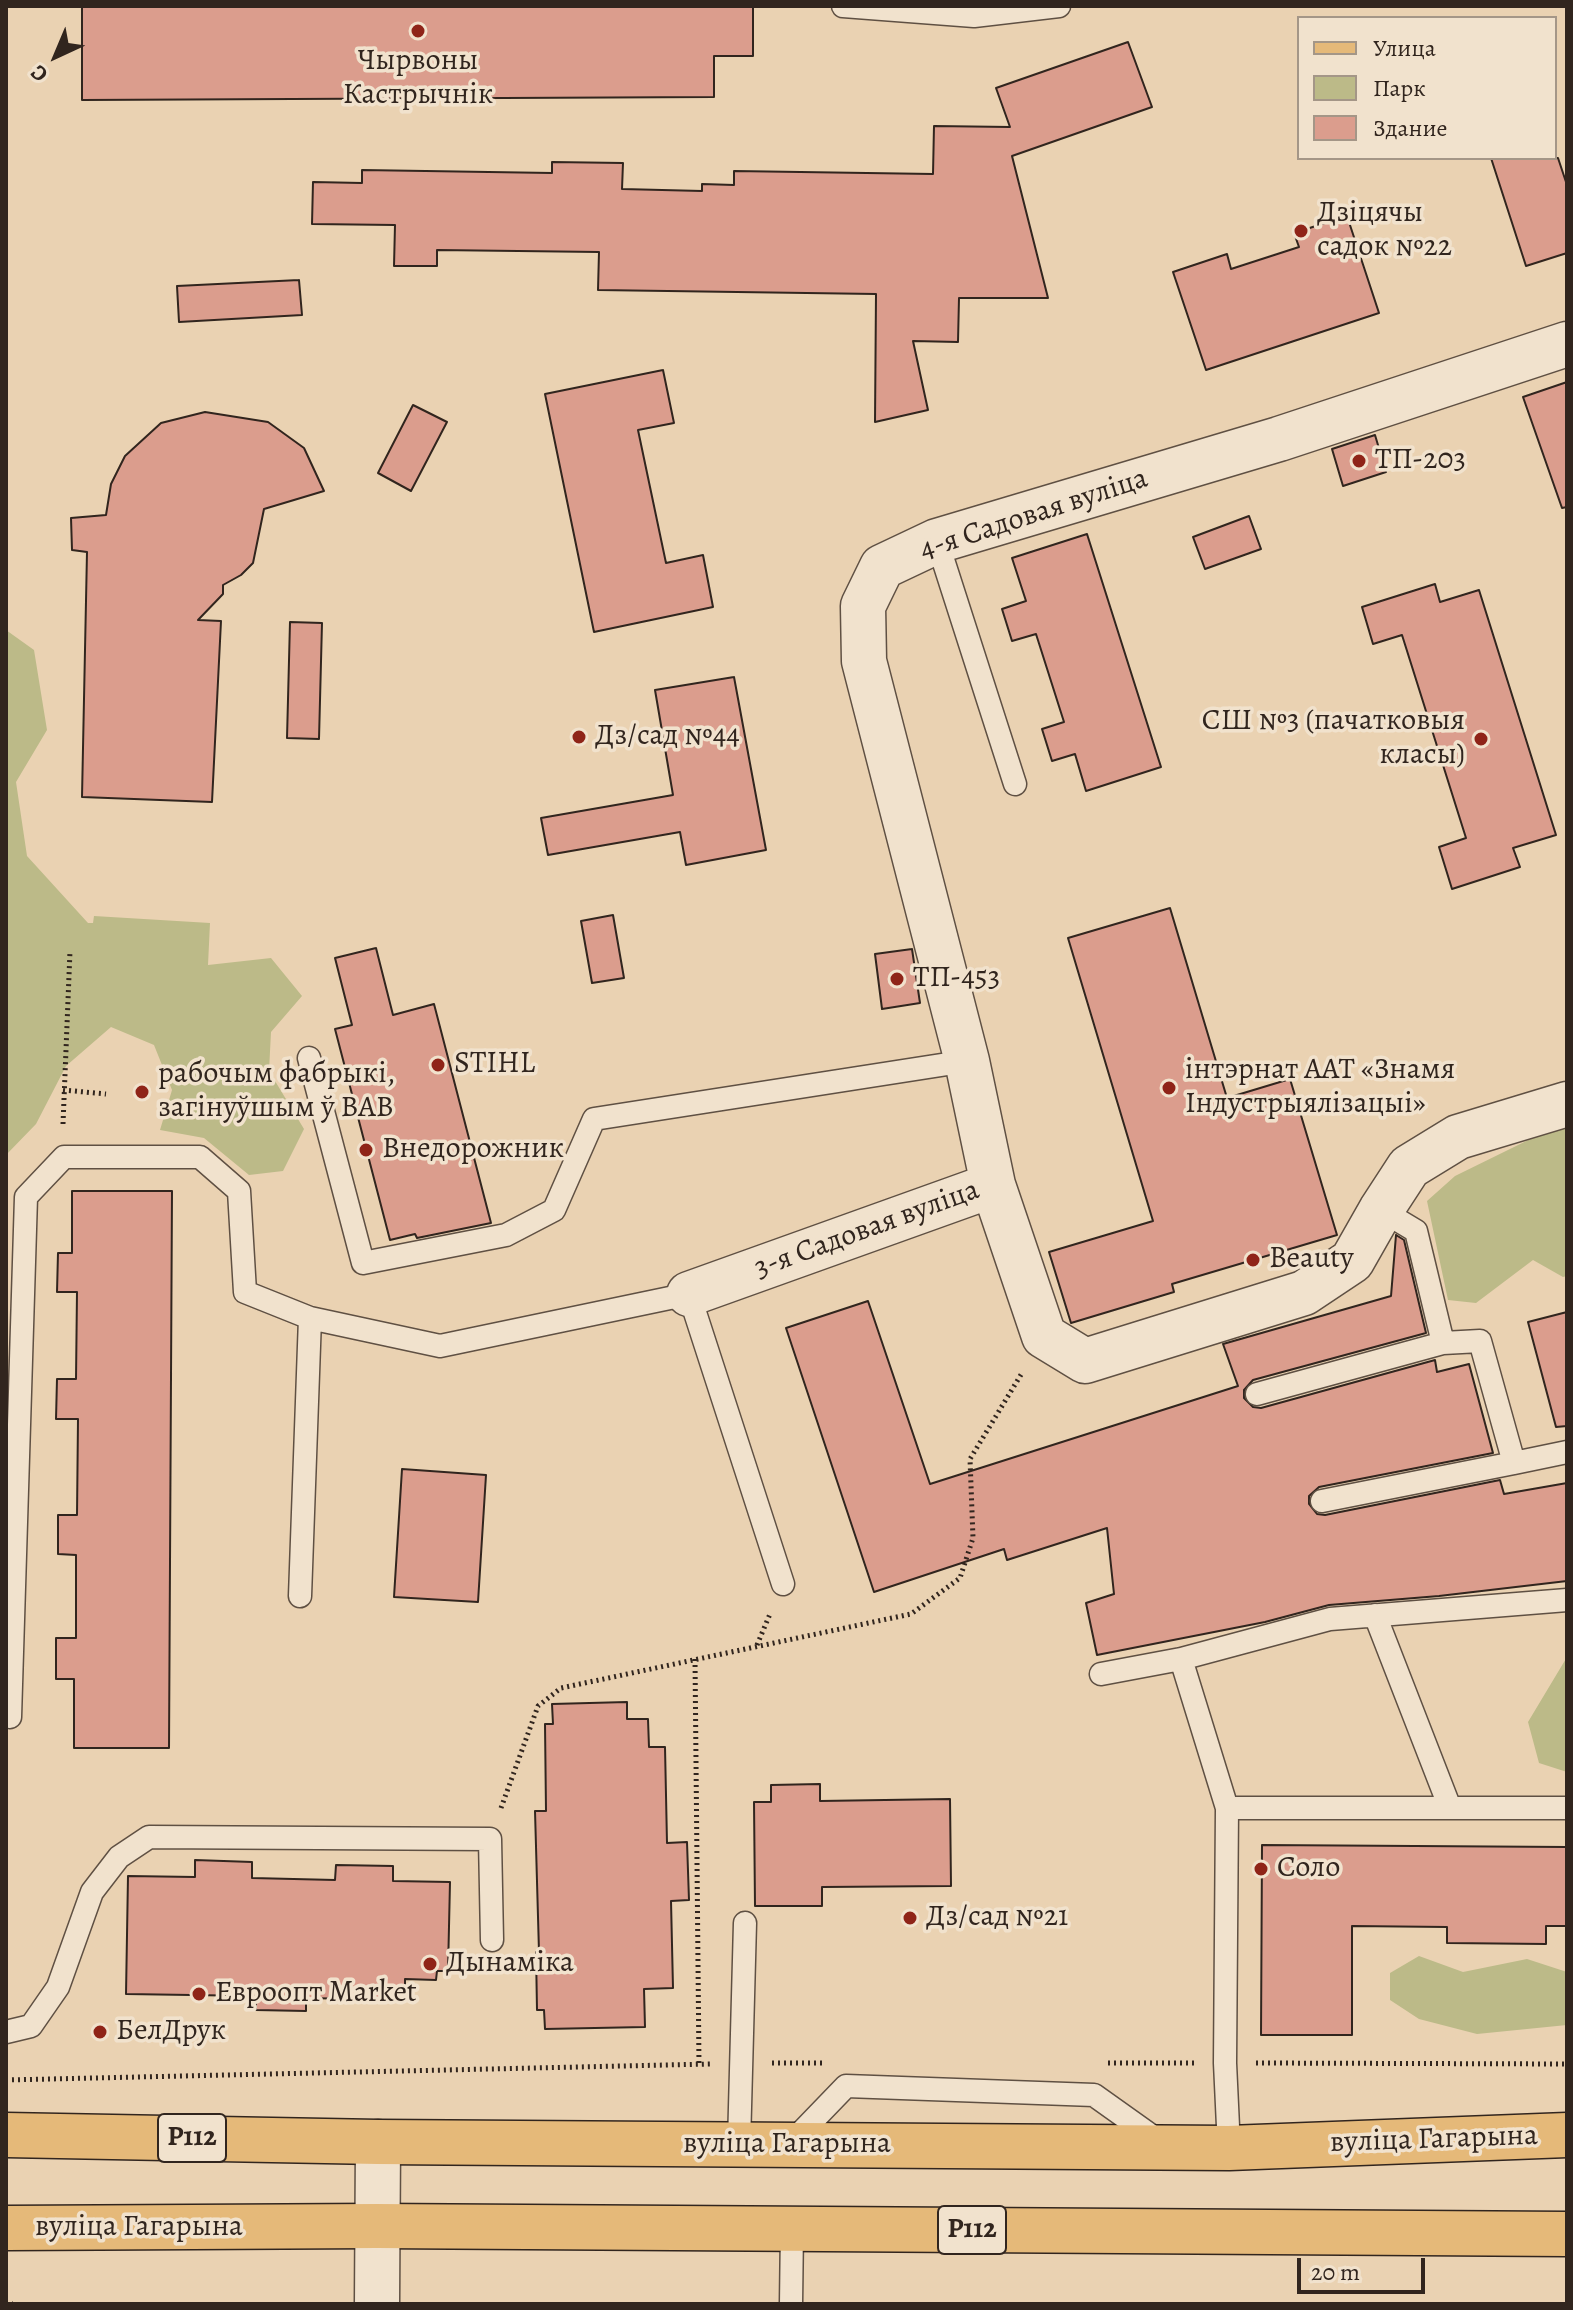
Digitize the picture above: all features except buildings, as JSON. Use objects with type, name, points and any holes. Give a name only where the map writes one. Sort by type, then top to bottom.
[{"type":"main road","name":"вуліца Гагарына","points":[[6,2135],[378,2142],[1229,2148],[1567,2135]]},
{"type":"main road","name":"вуліца Гагарына","points":[[6,2228],[377,2226],[1567,2234]]},
{"type":"street","name":"4-я Садовая вуліца","points":[[993,1185],[967,1061],[864,661],[863,606],[882,567],[937,541],[1279,439],[1567,344]]},
{"type":"street","name":"3-я Садовая вуліца","points":[[689,1294],[993,1185],[1044,1336],[1085,1361],[1304,1293],[1352,1261],[1409,1167],[1458,1137],[1567,1104]]},
{"type":"street","points":[[377,2304],[378,2142]]},
{"type":"lane","points":[[843,6],[974,16],[1059,6]]},
{"type":"lane","points":[[937,541],[1015,784]]},
{"type":"lane","points":[[309,1058],[363,1263],[506,1235],[554,1210],[594,1119],[967,1061]]},
{"type":"lane","points":[[10,1717],[26,1197],[64,1157],[200,1157],[239,1191],[245,1292],[310,1318],[440,1346],[689,1294],[783,1584]]},
{"type":"lane","points":[[1381,1210],[1416,1231],[1443,1343]]},
{"type":"lane","points":[[300,1596],[310,1318]]},
{"type":"lane","points":[[1257,1394],[1443,1343],[1480,1341],[1514,1463]]},
{"type":"lane","points":[[1322,1501],[1567,1452]]},
{"type":"lane","points":[[1101,1674],[1181,1659],[1330,1619],[1567,1600]]},
{"type":"lane","points":[[1375,1615],[1450,1808]]},
{"type":"lane","points":[[1181,1659],[1227,1808],[1225,2063],[1229,2148]]},
{"type":"lane","points":[[1227,1808],[1567,1808]]},
{"type":"lane","points":[[6,2032],[31,2026],[58,1987],[92,1892],[119,1857],[149,1837],[490,1839],[492,1940]]},
{"type":"lane","points":[[739,2144],[745,1923]]},
{"type":"lane","points":[[789,2145],[846,2086],[1094,2095],[1168,2148]]},
{"type":"lane","points":[[791,2304],[792,2228]]},
{"type":"path","points":[[64,1157],[63,1090],[70,951]]},
{"type":"path","points":[[63,1090],[106,1094]]},
{"type":"path","points":[[695,1659],[699,2065]]},
{"type":"path","points":[[6,2080],[834,2063]]},
{"type":"path","points":[[1100,2063],[1567,2064]]},
{"type":"path","points":[[6,2304],[13,2304]]},
{"type":"green space","points":[[6,630],[34,650],[47,730],[16,782],[27,856],[88,923],[93,923],[94,916],[210,923],[208,965],[271,958],[302,996],[271,1032],[269,1071],[304,1129],[283,1171],[249,1175],[204,1138],[160,1130],[172,1090],[154,1045],[111,1027],[66,1066],[36,1124],[6,1155]]},
{"type":"green space","points":[[1567,1121],[1567,1276],[1563,1277],[1533,1260],[1476,1303],[1448,1300],[1427,1201],[1455,1176]]},
{"type":"green space","points":[[1567,1657],[1567,1772],[1539,1763],[1528,1722]]},
{"type":"green space","points":[[1419,1956],[1463,1972],[1527,1959],[1567,1972],[1567,2025],[1477,2034],[1419,2019],[1390,2000],[1390,1973]]},
{"type":"place","name":"Чырвоны Кастрычнік","points":[[418,31]]},
{"type":"place","name":"Дзіцячы садок №22","points":[[1301,231]]},
{"type":"place","name":"ТП-203","points":[[1359,461]]},
{"type":"place","name":"Дз/сад №44","points":[[579,737]]},
{"type":"place","name":"СШ №3 (пачатковыя класы)","points":[[1481,739]]},
{"type":"place","name":"ТП-453","points":[[897,979]]},
{"type":"place","name":"STIHL","points":[[438,1065]]},
{"type":"place","name":"інтэрнат ААТ «Знамя Індустрыялізацыі»","points":[[1169,1088]]},
{"type":"place","name":"рабочым фабрыкі, загінуўшым ў ВАВ","points":[[142,1092]]},
{"type":"place","name":"Внедорожник","points":[[366,1150]]},
{"type":"place","name":"Beauty","points":[[1253,1260]]},
{"type":"place","name":"Соло","points":[[1261,1869]]},
{"type":"place","name":"Дз/сад №21","points":[[910,1918]]},
{"type":"place","name":"Дынаміка","points":[[430,1964]]},
{"type":"place","name":"Евроопт Market","points":[[199,1994]]},
{"type":"place","name":"БелДрук","points":[[100,2032]]}]
